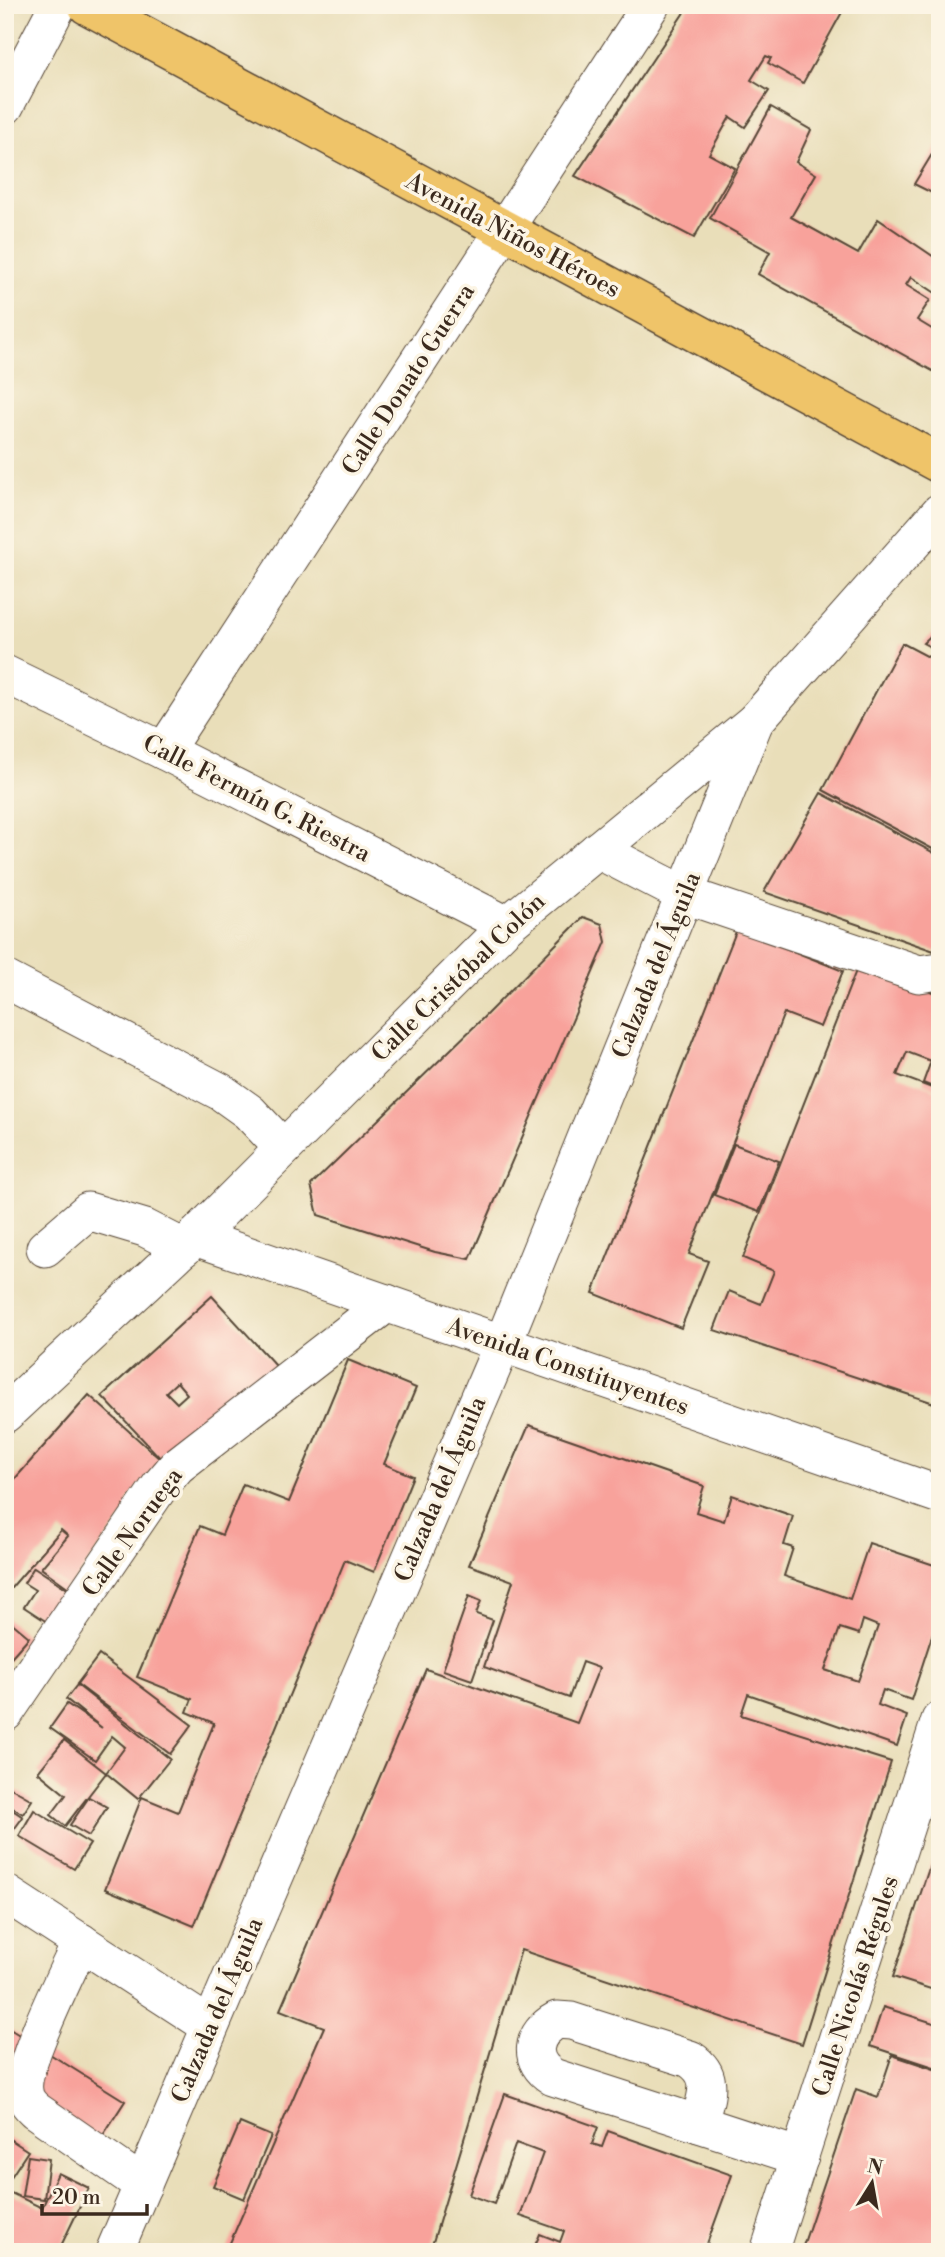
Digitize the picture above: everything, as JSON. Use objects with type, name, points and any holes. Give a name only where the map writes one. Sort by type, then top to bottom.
[{"type":"main road","name":"Avenida Niños Héroes","points":[[87,5],[940,464]]},
{"type":"street","points":[[5,106],[58,5]]},
{"type":"street","name":"Calle Donato Guerra","points":[[164,751],[651,5]]},
{"type":"street","name":"Calle Cristóbal Colón","points":[[5,1414],[190,1242],[507,925],[755,721],[940,512]]},
{"type":"street","name":"Calle Fermín G. Riestra","points":[[5,674],[164,751],[507,925]]},
{"type":"street","name":"Calzada del Águila","points":[[114,2252],[503,1343],[755,721]]},
{"type":"street","points":[[598,850],[685,895],[919,974],[940,971]]},
{"type":"street","points":[[5,979],[221,1092],[249,1112],[284,1148]]},
{"type":"street","name":"Avenida Constituyentes","points":[[46,1248],[88,1211],[387,1303],[940,1496]]},
{"type":"street","name":"Calle Noruega","points":[[5,1713],[160,1486],[177,1466],[387,1303]]},
{"type":"street","name":"Calle Nicolás Régules","points":[[769,2252],[940,1720]]},
{"type":"street","points":[[5,1893],[210,2026]]},
{"type":"street","points":[[81,1942],[37,2042],[23,2089],[26,2101],[143,2185]]},
{"type":"street","points":[[699,2124],[800,2157]]},
{"type":"building","points":[[689,5],[846,5],[803,83],[768,63],[771,58],[766,56],[751,80],[769,91],[745,127],[730,117],[709,154],[735,168],[694,238],[575,176]]},
{"type":"building","points":[[771,107],[811,130],[796,162],[816,174],[791,217],[858,254],[878,219],[940,261],[940,296],[911,277],[906,285],[930,300],[917,320],[940,334],[940,375],[758,274],[770,252],[710,218]]},
{"type":"building","points":[[940,141],[940,197],[914,184]]},
{"type":"building","points":[[940,627],[940,652],[923,643]]},
{"type":"building","points":[[902,643],[934,660],[937,654],[940,656],[940,853],[823,790]]},
{"type":"building","points":[[821,793],[940,856],[940,953],[764,892]]},
{"type":"building","points":[[583,917],[602,924],[606,942],[470,1259],[435,1252],[318,1215],[311,1185]]},
{"type":"building","points":[[737,929],[843,971],[820,1027],[784,1013],[689,1254],[708,1261],[681,1328],[593,1293]]},
{"type":"building","points":[[859,963],[940,995],[940,1090],[923,1083],[931,1061],[907,1052],[897,1075],[940,1091],[940,1405],[714,1330],[729,1291],[761,1304],[774,1271],[743,1258]]},
{"type":"building","points":[[734,1144],[779,1161],[759,1212],[714,1195]]},
{"type":"building","points":[[212,1296],[276,1366],[164,1462],[102,1396]],"holes":[[[177,1382],[187,1394],[177,1403],[166,1392]]]},
{"type":"building","points":[[348,1360],[416,1388],[384,1464],[413,1476],[374,1572],[345,1560],[194,1926],[105,1889],[142,1797],[178,1812],[214,1723],[187,1712],[192,1699],[137,1677],[200,1526],[222,1535],[243,1484],[289,1502]]},
{"type":"building","points":[[89,1395],[161,1460],[127,1501],[132,1505],[69,1588],[41,1568],[68,1536],[61,1530],[5,1595],[5,1490]]},
{"type":"building","points":[[529,1425],[704,1486],[696,1512],[724,1521],[732,1495],[793,1516],[784,1545],[793,1548],[784,1576],[850,1599],[869,1543],[940,1567],[940,1611],[911,1700],[883,1690],[878,1705],[907,1716],[897,1746],[748,1694],[741,1715],[891,1762],[802,2044],[521,1950],[430,2252],[226,2252],[324,2027],[280,2010],[426,1669],[577,1723],[599,1668],[582,1662],[569,1698],[484,1667],[513,1581],[469,1565]],"holes":[[[863,1620],[878,1626],[858,1681],[825,1670],[840,1628],[859,1634]]]},
{"type":"building","points":[[34,1567],[72,1592],[50,1624],[24,1607],[35,1590],[24,1583]]},
{"type":"building","points":[[469,1596],[481,1601],[476,1614],[493,1620],[472,1680],[443,1670]]},
{"type":"building","points":[[5,1617],[29,1637],[5,1664]]},
{"type":"building","points":[[99,1655],[192,1725],[170,1754],[77,1684]]},
{"type":"building","points":[[77,1685],[170,1759],[138,1799],[106,1773],[125,1747],[112,1736],[95,1760],[50,1728],[67,1704],[102,1728],[66,1699]]},
{"type":"building","points":[[64,1740],[106,1773],[65,1826],[51,1815],[66,1795],[38,1772]]},
{"type":"building","points":[[11,1788],[32,1800],[23,1814],[5,1803]]},
{"type":"building","points":[[89,1797],[107,1807],[89,1836],[70,1825]]},
{"type":"building","points":[[5,1805],[23,1817],[12,1832],[5,1828]]},
{"type":"building","points":[[34,1810],[90,1844],[74,1869],[19,1836]]},
{"type":"building","points":[[940,1838],[940,1992],[893,1977]]},
{"type":"building","points":[[883,2007],[940,2025],[940,2069],[870,2046]]},
{"type":"building","points":[[5,2026],[125,2101],[98,2143],[5,2084]]},
{"type":"building","points":[[892,2055],[940,2071],[940,2252],[801,2252],[856,2089],[878,2097]]},
{"type":"building","points":[[505,2094],[598,2127],[592,2144],[602,2147],[608,2131],[732,2175],[704,2252],[532,2252],[540,2234],[560,2242],[564,2231],[520,2216],[543,2153],[516,2143],[494,2204],[469,2195]]},
{"type":"building","points":[[240,2123],[271,2136],[244,2199],[213,2186]]},
{"type":"building","points":[[5,2136],[28,2151],[5,2186]]},
{"type":"building","points":[[28,2156],[49,2159],[44,2199],[22,2196]]},
{"type":"building","points":[[58,2173],[89,2188],[58,2252],[5,2252],[5,2190],[42,2208]]}]
